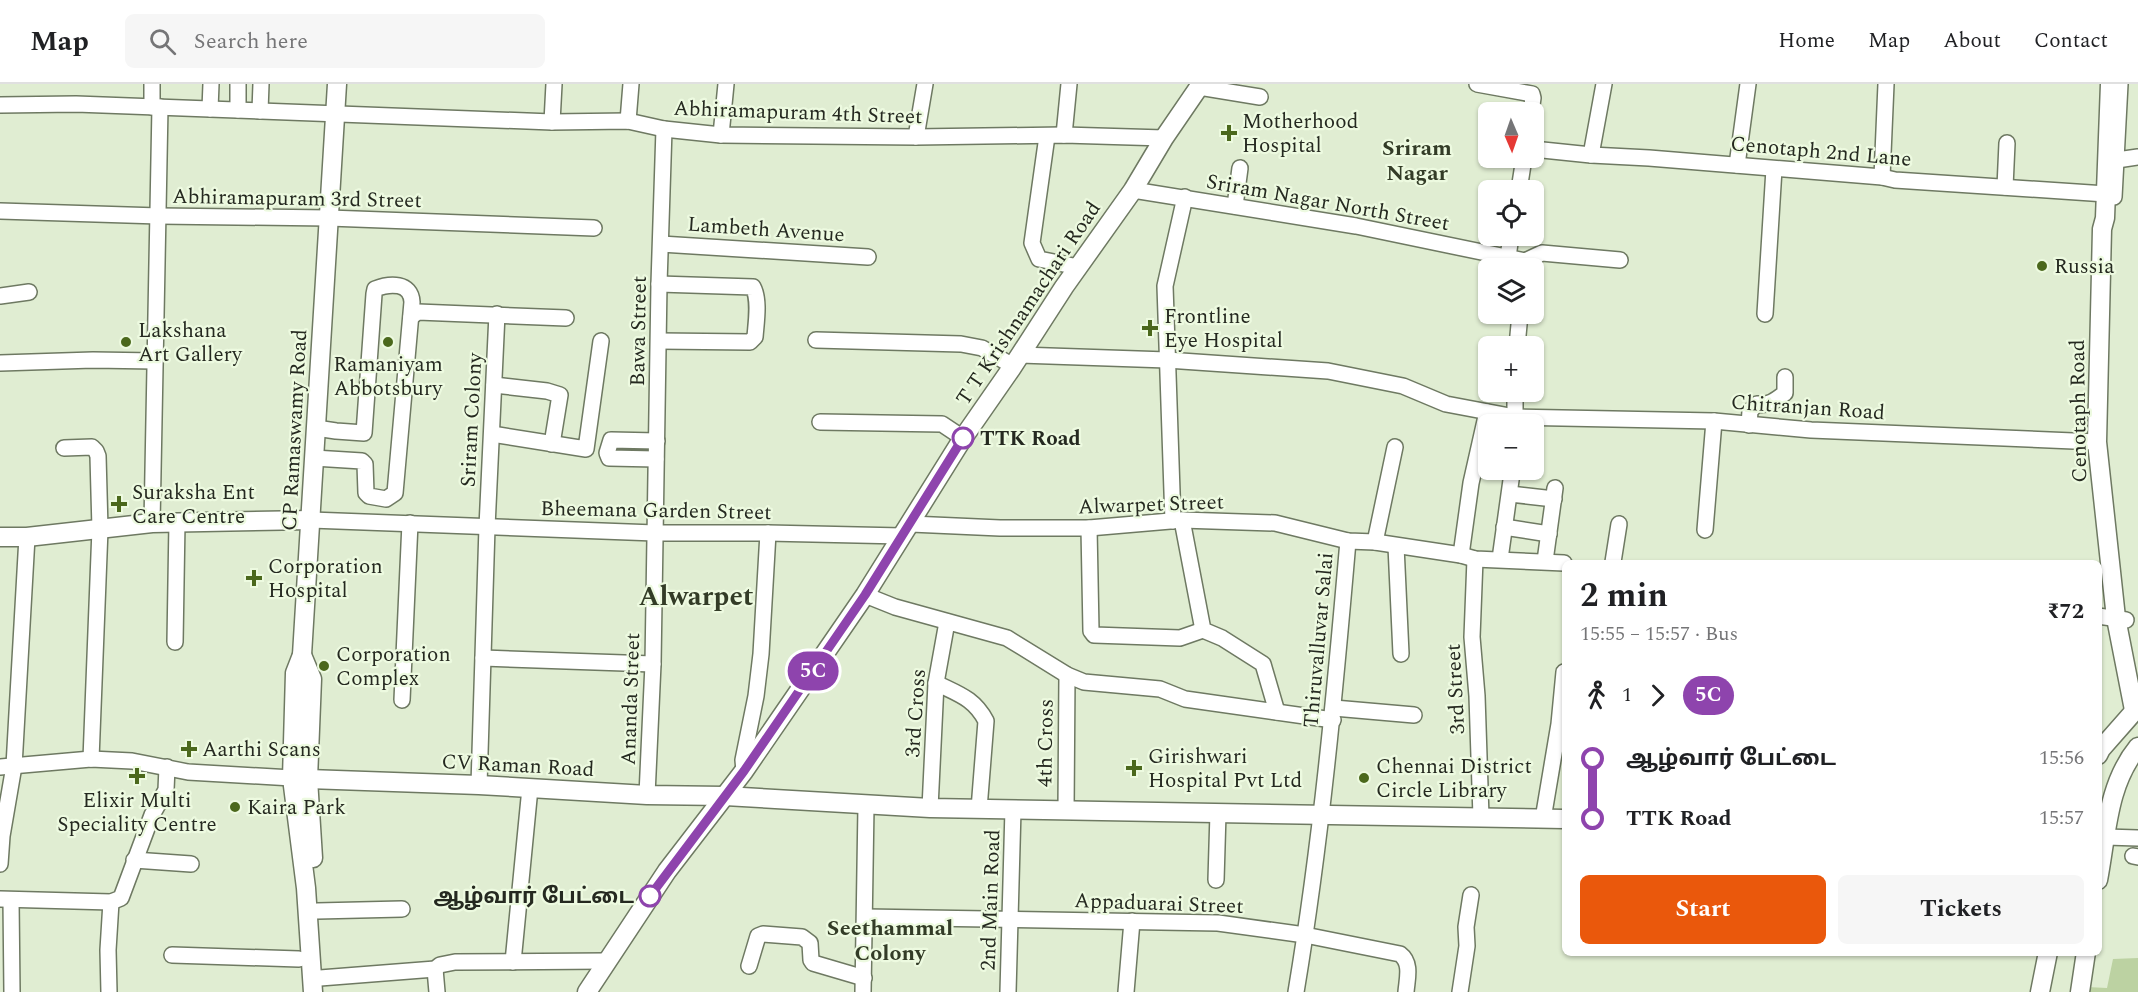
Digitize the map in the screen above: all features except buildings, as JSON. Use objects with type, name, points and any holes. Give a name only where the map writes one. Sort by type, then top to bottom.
[{"type":"main road","name":"CP Ramaswamy Road","points":[[300,779],[312,679],[302,655],[337,84]]},
{"type":"main road","points":[[2106,205],[2112,166],[2109,120],[2110,84]]},
{"type":"main road","name":"T T Krishnamachari Road","points":[[587,992],[667,871],[744,771],[865,595],[963,438],[1078,267],[1133,190],[1164,138],[1200,85]]},
{"type":"main road","name":"Cenotaph Road","points":[[2106,205],[2102,229],[2097,442],[2114,618],[2136,708]]},
{"type":"main road","name":"Cenotaph Road","points":[[2106,205],[2109,228],[2105,440],[2112,521],[2114,618],[2138,661]]},
{"type":"main road","points":[[0,537],[27,537],[152,523],[311,520]]},
{"type":"main road","points":[[2102,747],[2136,708]]},
{"type":"main road","points":[[2102,858],[2112,795],[2126,762],[2138,747]]},
{"type":"main road","points":[[300,779],[303,867],[318,987]]},
{"type":"main road","points":[[300,779],[317,911],[318,987]]},
{"type":"main road","name":"CV Raman Road","points":[[300,779],[479,785],[647,795],[725,796],[866,806],[1562,819]]},
{"type":"main road","points":[[302,992],[295,889],[303,867]]},
{"type":"main road","points":[[2040,992],[2047,956]]},
{"type":"main road","points":[[2080,992],[2085,956]]},
{"type":"street","points":[[152,84],[156,107],[159,216],[152,523]]},
{"type":"street","points":[[210,109],[211,84]]},
{"type":"street","points":[[232,84],[235,110]]},
{"type":"street","points":[[235,110],[238,84]]},
{"type":"street","points":[[260,111],[261,84]]},
{"type":"street","points":[[552,122],[554,84]]},
{"type":"street","points":[[628,121],[631,84]]},
{"type":"street","points":[[721,135],[726,84]]},
{"type":"street","points":[[916,137],[925,84]]},
{"type":"street","points":[[1064,135],[1070,84]]},
{"type":"street","points":[[1477,84],[1532,94],[1532,102]]},
{"type":"street","points":[[1591,155],[1604,84]]},
{"type":"street","points":[[1737,165],[1748,84]]},
{"type":"street","points":[[1882,177],[1886,84]]},
{"type":"street","points":[[2102,84],[2101,162],[2112,166],[2138,157]]},
{"type":"street","points":[[2112,166],[2120,84]]},
{"type":"street","points":[[1200,85],[1260,96]]},
{"type":"street","name":"Abhiramapuram 4th Street","points":[[0,105],[76,104],[552,122],[628,121],[664,129],[721,135],[916,137],[1064,135],[1164,138]]},
{"type":"street","name":"Bawa Street","points":[[655,533],[664,129]]},
{"type":"street","points":[[1047,136],[1032,243],[1039,259],[1078,267]]},
{"type":"street","points":[[2005,187],[2007,143]]},
{"type":"street","name":"Cenotaph 2nd Lane","points":[[1544,150],[2005,187],[2106,205]]},
{"type":"street","points":[[1234,206],[1240,168]]},
{"type":"street","points":[[1765,314],[1774,169]]},
{"type":"street","name":"Sriram Nagar North Street","points":[[1133,190],[1356,226],[1508,257]]},
{"type":"street","points":[[1185,197],[1165,286],[1167,360],[1177,520],[1203,630]]},
{"type":"street","name":"Abhiramapuram 3rd Street","points":[[0,211],[329,218],[594,228]]},
{"type":"street","name":"Lambeth Avenue","points":[[662,244],[868,257]]},
{"type":"street","points":[[1508,257],[1510,246]]},
{"type":"street","name":"Sriram Nagar North Street","points":[[1535,258],[1542,253],[1620,261]]},
{"type":"street","points":[[659,284],[753,287],[756,293],[756,326],[755,338],[750,342],[659,341]]},
{"type":"street","points":[[314,458],[362,461],[365,464],[366,492],[369,496],[386,499],[396,493],[411,317],[412,293],[409,289],[394,286],[375,289],[364,433],[316,428]]},
{"type":"street","points":[[0,296],[29,292]]},
{"type":"street","points":[[411,317],[418,312],[566,318]]},
{"type":"street","name":"Sriram Colony","points":[[479,785],[487,527],[497,314]]},
{"type":"street","points":[[816,340],[961,344],[982,348],[1016,360]]},
{"type":"street","points":[[492,434],[586,449],[601,341]]},
{"type":"street","points":[[0,363],[93,360],[155,362]]},
{"type":"street","name":"Chitranjan Road","points":[[1016,360],[1167,360],[1328,370],[1403,386],[1446,404],[1498,414]]},
{"type":"street","points":[[1749,424],[1750,411],[1757,404],[1764,405],[1775,401],[1785,393],[1785,377]]},
{"type":"street","points":[[494,385],[546,390],[560,395],[552,444]]},
{"type":"street","name":"3rd Street","points":[[1481,816],[1477,696],[1468,557],[1471,483],[1487,412]]},
{"type":"street","name":"Chitranjan Road","points":[[1544,418],[1714,421],[1811,430],[2097,442]]},
{"type":"street","points":[[1705,530],[1714,421]]},
{"type":"street","points":[[820,422],[942,424],[963,438]]},
{"type":"street","points":[[656,459],[614,459],[609,458],[608,453],[611,440],[657,441]]},
{"type":"street","points":[[64,448],[92,447],[98,456],[100,529],[91,759]]},
{"type":"street","points":[[1375,543],[1395,447]]},
{"type":"street","points":[[1500,559],[1511,480]]},
{"type":"street","points":[[1510,494],[1555,493],[1545,561]]},
{"type":"street","name":"Bheemana Garden Street","points":[[311,520],[655,533],[907,530]]},
{"type":"street","name":"Alwarpet Street","points":[[907,530],[1089,528],[1177,520],[1275,523],[1348,541],[1468,557],[1562,563]]},
{"type":"street","points":[[175,642],[177,522]]},
{"type":"street","points":[[402,700],[410,523]]},
{"type":"street","points":[[1613,560],[1619,524]]},
{"type":"street","points":[[1504,527],[1549,534]]},
{"type":"street","points":[[1089,528],[1091,629],[1094,635],[1180,638],[1203,630],[1222,638],[1263,664],[1277,712]]},
{"type":"street","name":"Ananda Street","points":[[647,795],[653,664],[655,533]]},
{"type":"street","points":[[744,771],[743,760],[756,696],[761,654],[768,533]]},
{"type":"street","points":[[0,864],[27,537]]},
{"type":"street","name":"Thiruvalluvar Salai","points":[[1296,992],[1333,714],[1348,541]]},
{"type":"street","points":[[1396,546],[1401,654]]},
{"type":"street","points":[[865,595],[895,607],[1007,638],[1067,675],[1084,682],[1160,689],[1185,699],[1277,712],[1414,715]]},
{"type":"street","name":"3rd Cross","points":[[930,808],[936,683],[947,622]]},
{"type":"street","points":[[483,658],[653,664]]},
{"type":"street","name":"4th Cross","points":[[1066,810],[1067,675]]},
{"type":"street","points":[[936,683],[969,699],[986,721],[979,809]]},
{"type":"street","points":[[1543,819],[1562,724]]},
{"type":"street","name":"CV Raman Road","points":[[7,767],[91,759],[132,761],[188,772],[300,779]]},
{"type":"street","points":[[12,992],[6,899],[111,902],[121,898],[152,815],[166,790],[167,767]]},
{"type":"street","points":[[513,962],[530,788]]},
{"type":"street","points":[[749,966],[758,936],[762,934],[802,937],[810,942],[813,963],[863,985],[866,806]]},
{"type":"street","name":"2nd Main Road","points":[[1008,992],[1013,809]]},
{"type":"street","points":[[1216,880],[1218,813]]},
{"type":"street","points":[[2106,837],[2138,838]]},
{"type":"street","points":[[134,860],[191,864]]},
{"type":"street","points":[[1460,992],[1471,895]]},
{"type":"street","points":[[109,992],[108,950],[111,902]]},
{"type":"street","points":[[317,911],[402,909]]},
{"type":"street","name":"Appaduarai Street","points":[[865,916],[1218,923],[1305,934],[1400,954],[1405,958],[1408,970],[1406,992]]},
{"type":"street","points":[[1126,992],[1132,921]]},
{"type":"street","points":[[172,955],[299,959]]},
{"type":"street","points":[[318,987],[435,969],[455,962],[606,961]]},
{"type":"street","points":[[435,969],[437,992]]},
{"type":"green space","points":[[2138,958],[2138,992],[2087,992],[2087,987],[2107,988],[2113,959]]},
{"type":"bus line","name":"5C","points":[[650,896],[744,771],[865,595],[963,438]]},
{"type":"place","name":"Motherhood Hospital","points":[[1229,133]]},
{"type":"place","name":"Russia","points":[[2042,266]]},
{"type":"place","name":"Frontline Eye Hospital","points":[[1150,328]]},
{"type":"place","name":"Lakshana Art Gallery","points":[[126,342]]},
{"type":"place","name":"Ramaniyam Abbotsbury","points":[[388,342]]},
{"type":"place","name":"TTK Road","points":[[963,438]]},
{"type":"place","name":"Suraksha Ent Care Centre","points":[[119,504]]},
{"type":"place","name":"Corporation Hospital","points":[[254,578]]},
{"type":"place","name":"Corporation Complex","points":[[324,666]]},
{"type":"place","name":"Aarthi Scans","points":[[189,749]]},
{"type":"place","name":"Girishwari Hospital Pvt Ltd","points":[[1134,768]]},
{"type":"place","name":"Elixir Multi Speciality Centre","points":[[137,776]]},
{"type":"place","name":"Chennai District Circle Library","points":[[1364,778]]},
{"type":"place","name":"Kaira Park","points":[[235,807]]},
{"type":"place","name":"ஆழ்வார் பேட்டை","points":[[650,896]]},
{"type":"district","name":"Sriram Nagar","points":[[1417,160]]},
{"type":"district","name":"Alwarpet","points":[[696,596]]},
{"type":"district","name":"Seethammal Colony","points":[[890,940]]}]
